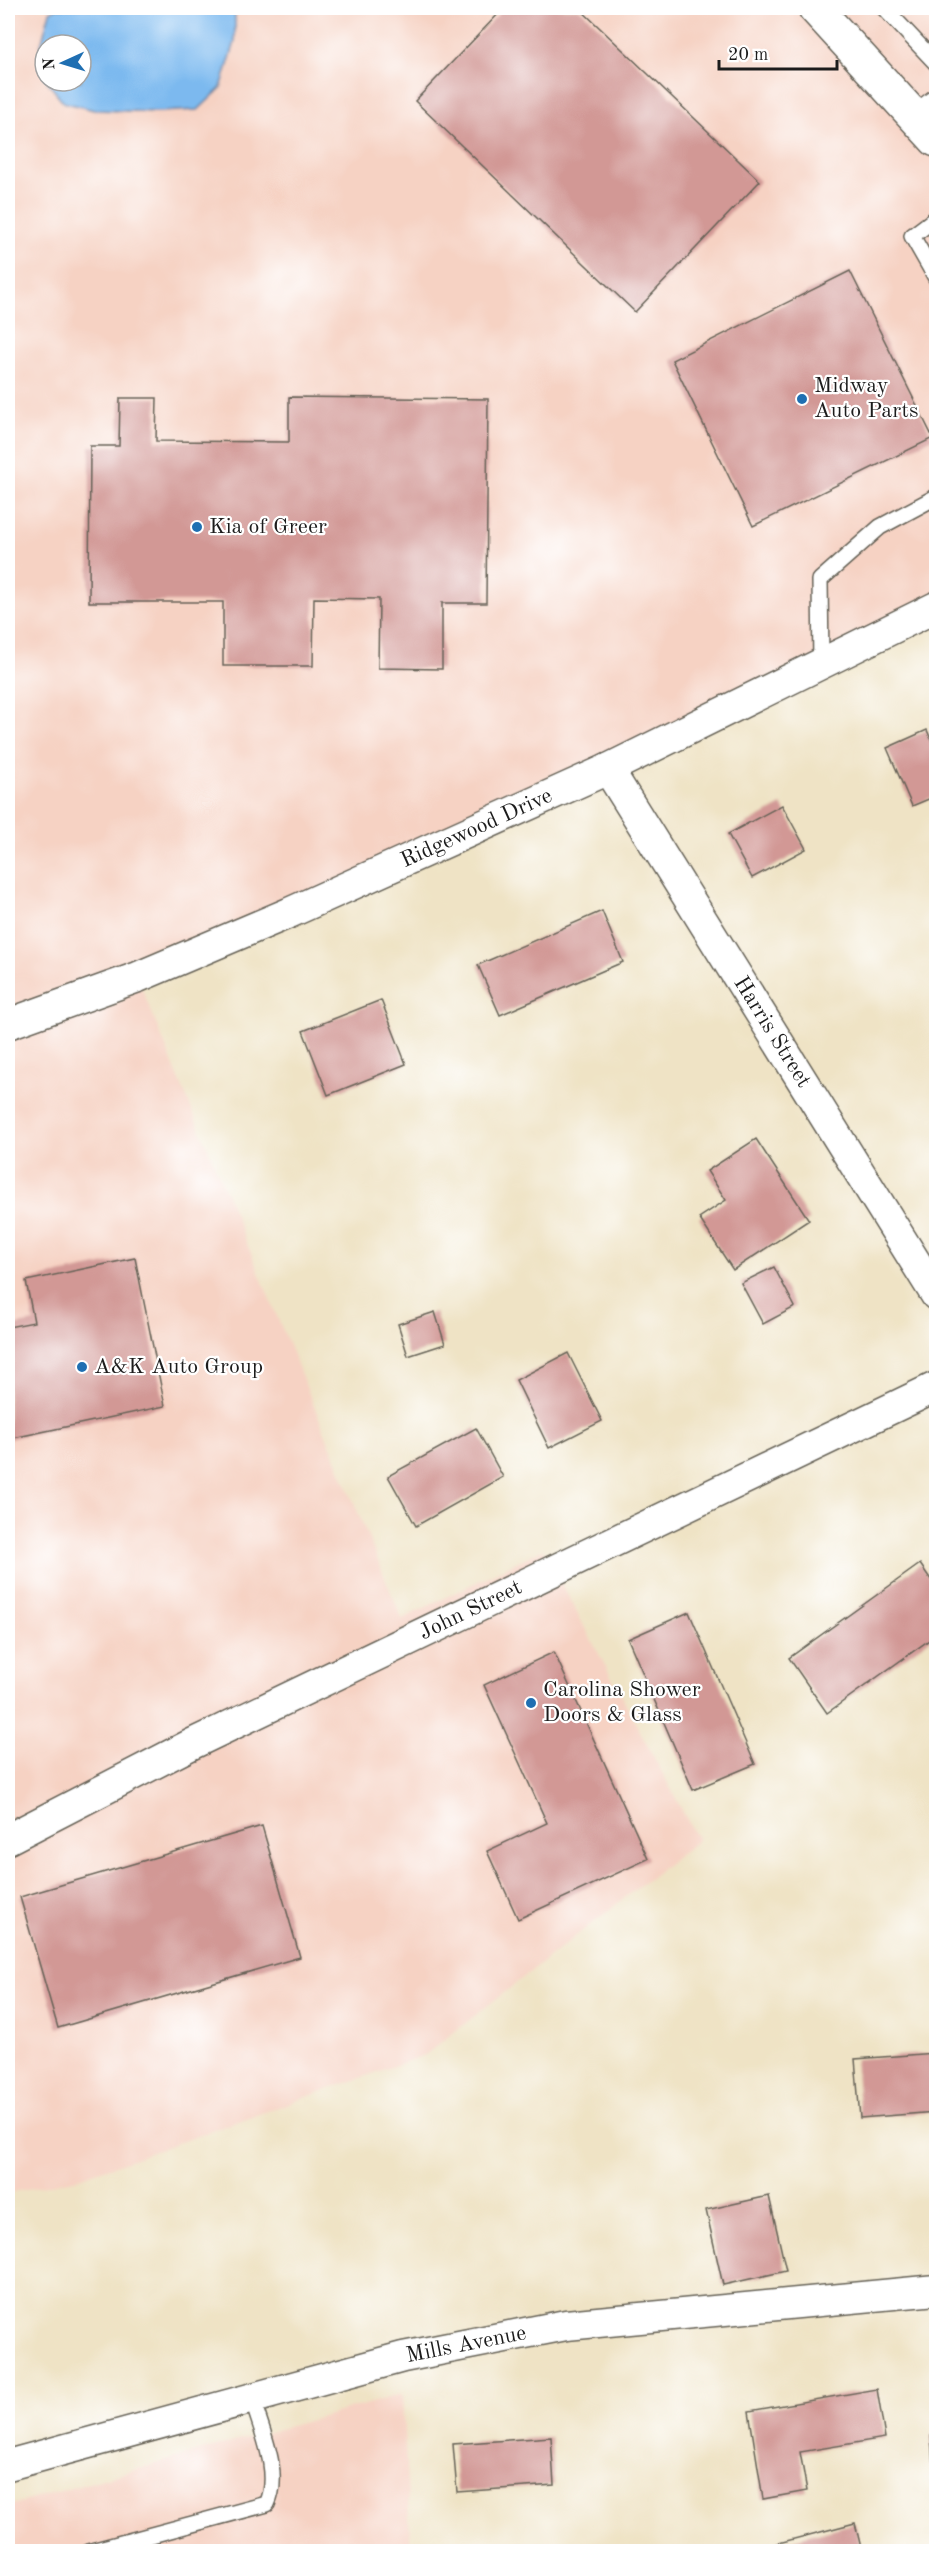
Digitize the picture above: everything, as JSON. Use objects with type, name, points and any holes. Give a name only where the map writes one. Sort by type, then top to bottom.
[{"type":"main road","points":[[826,11],[924,105],[936,140]]},
{"type":"street","name":"Ridgewood Drive","points":[[8,1024],[149,973],[288,913],[608,769],[936,607]]},
{"type":"street","name":"Harris Street","points":[[608,769],[936,1295]]},
{"type":"street","name":"John Street","points":[[8,1839],[192,1744],[936,1388]]},
{"type":"street","name":"Mills Avenue","points":[[8,2465],[403,2357],[566,2325],[936,2290]]},
{"type":"lane","points":[[884,8],[936,63]]},
{"type":"lane","points":[[936,218],[912,236],[936,278]]},
{"type":"lane","points":[[821,664],[820,580],[880,527],[936,498]]},
{"type":"lane","points":[[88,2552],[267,2504],[274,2490],[273,2472],[252,2398]]},
{"type":"shaded area","points":[[8,8],[936,8],[936,622],[140,984],[402,1619],[543,1549],[698,1840],[425,2055],[79,2178],[8,2193]]},
{"type":"shaded area","points":[[402,2394],[411,2551],[8,2552],[8,2506]]},
{"type":"water","points":[[57,8],[235,8],[235,42],[221,88],[198,110],[158,112],[94,110],[63,102],[56,93],[93,93],[93,33],[44,33],[50,12]]},
{"type":"building","points":[[504,8],[579,8],[760,181],[635,312],[415,101]]},
{"type":"building","name":"Midway Auto Parts","points":[[850,271],[933,438],[753,526],[672,360]]},
{"type":"building","points":[[289,397],[488,399],[486,603],[442,603],[442,669],[378,668],[379,599],[314,598],[313,666],[223,666],[223,602],[89,602],[90,446],[119,446],[120,398],[157,398],[156,441],[289,442]]},
{"type":"building","points":[[927,730],[936,751],[936,796],[912,806],[887,748]]},
{"type":"building","points":[[782,805],[806,849],[752,878],[728,834]]},
{"type":"building","points":[[602,911],[623,962],[500,1015],[478,965]]},
{"type":"building","points":[[381,1000],[406,1064],[328,1095],[303,1031]]},
{"type":"building","points":[[756,1139],[809,1220],[733,1270],[699,1218],[726,1200],[707,1171]]},
{"type":"building","name":"A&K Auto Group","points":[[135,1258],[165,1406],[8,1439],[8,1327],[34,1322],[26,1281]]},
{"type":"building","points":[[774,1267],[795,1307],[763,1324],[741,1283]]},
{"type":"building","points":[[435,1312],[445,1344],[408,1356],[398,1324]]},
{"type":"building","points":[[568,1353],[602,1421],[549,1448],[516,1380]]},
{"type":"building","points":[[476,1428],[503,1477],[416,1526],[388,1476]]},
{"type":"building","points":[[920,1564],[936,1587],[936,1635],[827,1713],[789,1658]]},
{"type":"building","points":[[689,1612],[755,1764],[693,1790],[628,1639]]},
{"type":"building","points":[[554,1652],[648,1859],[518,1919],[487,1851],[547,1823],[484,1685]]},
{"type":"building","points":[[262,1826],[300,1957],[58,2028],[20,1897]]},
{"type":"building","points":[[936,2053],[936,2112],[860,2118],[855,2059]]},
{"type":"building","points":[[769,2196],[786,2271],[723,2285],[706,2210]]},
{"type":"building","points":[[877,2389],[885,2438],[800,2452],[807,2491],[763,2499],[749,2411]]},
{"type":"building","points":[[931,2435],[936,2435],[936,2467],[933,2467]]},
{"type":"building","points":[[551,2437],[554,2485],[457,2492],[453,2444]]},
{"type":"building","points":[[855,2523],[862,2552],[748,2552],[748,2551]]},
{"type":"place","name":"Midway Auto Parts","points":[[802,399]]},
{"type":"place","name":"Kia of Greer","points":[[197,527]]},
{"type":"place","name":"A&K Auto Group","points":[[82,1367]]},
{"type":"place","name":"Carolina Shower Doors & Glass","points":[[531,1703]]}]
